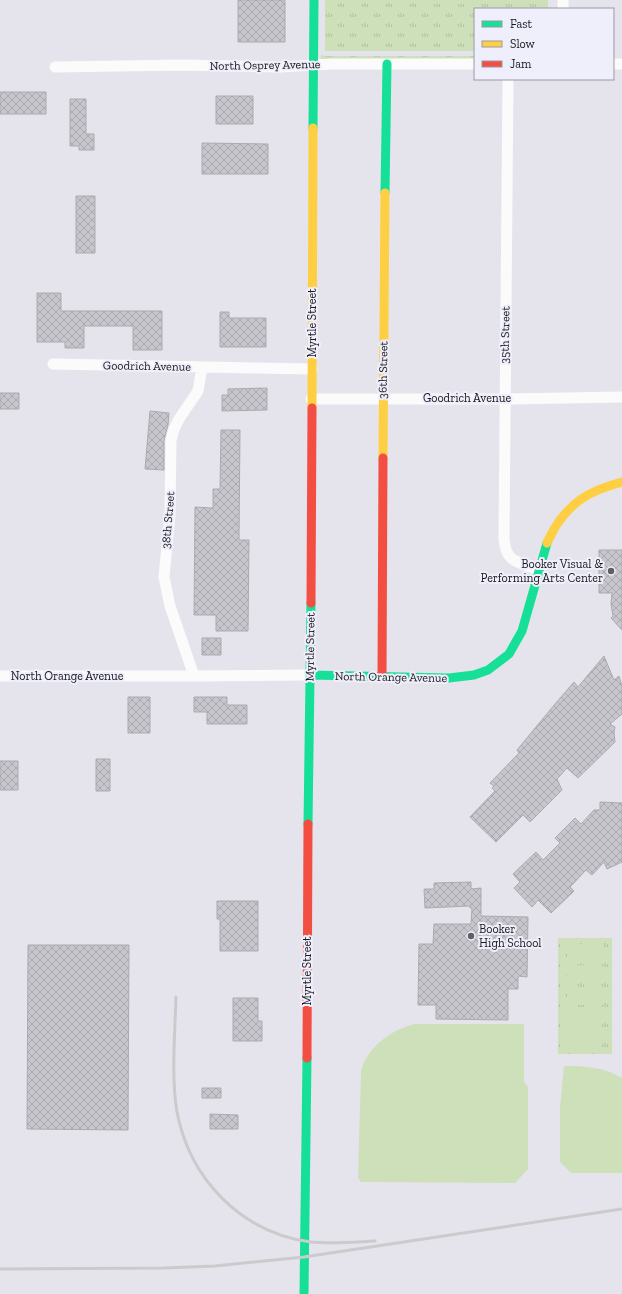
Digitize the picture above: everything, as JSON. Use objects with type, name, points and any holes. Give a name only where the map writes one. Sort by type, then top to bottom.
[{"type":"street","name":"Myrtle Street","points":[[304,1294],[311,643],[314,0]]},
{"type":"street","name":"36th Street","points":[[382,677],[382,398],[387,64]]},
{"type":"street","name":"North Osprey Avenue","points":[[55,67],[280,67],[314,65],[474,64]]},
{"type":"street","name":"35th Street","points":[[508,80],[504,548],[508,555],[515,561],[539,570]]},
{"type":"street","name":"Goodrich Avenue","points":[[53,364],[312,369]]},
{"type":"street","name":"38th Street","points":[[194,676],[170,606],[164,577],[170,514],[171,440],[179,419],[198,391],[202,367]]},
{"type":"street","name":"Goodrich Avenue","points":[[311,399],[505,399],[622,397]]},
{"type":"street","name":"North Orange Avenue","points":[[0,676],[310,675],[443,678],[474,675],[488,670],[509,654],[522,631],[548,540],[561,518],[580,499],[602,487],[622,482]]},
{"type":"green space","points":[[325,0],[548,0],[548,8],[474,8],[474,51],[325,51]]},
{"type":"green space","points":[[374,0],[540,0],[540,4],[374,3]]},
{"type":"green space","points":[[321,55],[474,56],[474,59],[321,59]]},
{"type":"green space","points":[[558,938],[612,938],[612,1054],[558,1054]]},
{"type":"green space","points":[[567,944],[603,944],[603,961],[567,961]]},
{"type":"green space","points":[[567,965],[603,966],[602,982],[566,982]]},
{"type":"green space","points":[[567,988],[603,988],[603,1005],[567,1005]]},
{"type":"green space","points":[[566,1010],[602,1010],[602,1027],[566,1027]]},
{"type":"green space","points":[[415,1024],[524,1024],[524,1082],[528,1087],[528,1169],[515,1183],[361,1182],[358,1178],[361,1071],[364,1062],[382,1040],[406,1026]]},
{"type":"green space","points":[[566,1032],[602,1032],[602,1049],[566,1048]]},
{"type":"green space","points":[[564,1066],[579,1066],[601,1069],[622,1078],[622,1173],[571,1173],[560,1162],[560,1108]]},
{"type":"building","points":[[238,0],[285,0],[285,42],[238,42]]},
{"type":"building","points":[[0,92],[46,92],[46,114],[0,114]]},
{"type":"building","points":[[216,96],[253,96],[253,124],[216,124]]},
{"type":"building","points":[[70,99],[86,99],[86,134],[94,134],[94,150],[79,150],[79,146],[70,146]]},
{"type":"building","points":[[202,143],[268,144],[268,174],[202,174]]},
{"type":"building","points":[[76,196],[95,196],[95,253],[76,253]]},
{"type":"building","points":[[37,293],[61,293],[61,311],[162,311],[162,350],[133,350],[133,326],[84,326],[84,348],[65,348],[65,342],[37,342]]},
{"type":"building","points":[[220,312],[229,312],[229,318],[266,318],[266,347],[220,347]]},
{"type":"building","points":[[267,388],[267,410],[222,411],[222,395],[228,395],[228,389]]},
{"type":"building","points":[[0,393],[19,393],[19,409],[0,409]]},
{"type":"building","points":[[150,411],[169,413],[168,425],[164,440],[164,470],[145,469]]},
{"type":"building","points":[[221,430],[240,430],[239,540],[249,540],[248,631],[216,631],[216,615],[194,615],[195,507],[213,508],[213,489],[220,489]]},
{"type":"building","name":"Booker Visual & Performing Arts Center","points":[[599,550],[622,550],[622,630],[611,618],[613,616],[611,604],[612,593],[599,593]]},
{"type":"building","points":[[202,638],[221,638],[221,655],[202,655]]},
{"type":"building","points":[[604,656],[614,680],[619,676],[622,686],[622,714],[610,724],[615,727],[615,742],[578,778],[567,768],[557,779],[562,790],[530,822],[523,815],[496,842],[470,817],[495,791],[492,788],[494,786],[490,783],[519,753],[517,750],[555,704],[574,682],[578,687]]},
{"type":"building","points":[[128,697],[150,697],[150,733],[128,733]]},
{"type":"building","points":[[194,697],[227,697],[227,705],[247,705],[247,724],[207,724],[207,712],[194,712]]},
{"type":"building","points":[[96,759],[110,759],[110,791],[96,791]]},
{"type":"building","points":[[0,761],[18,761],[18,790],[0,790]]},
{"type":"building","points":[[600,802],[622,803],[622,862],[607,869],[604,862],[592,875],[586,870],[570,887],[574,891],[551,913],[538,900],[532,907],[514,888],[520,882],[513,874],[536,852],[543,860],[560,843],[555,838],[575,818],[581,824],[594,810],[600,810]]},
{"type":"building","points":[[471,882],[471,889],[481,888],[481,916],[528,917],[527,977],[518,976],[518,989],[508,989],[508,1020],[436,1019],[436,1005],[418,1005],[419,944],[433,944],[434,924],[471,924],[472,908],[470,908],[470,906],[425,908],[424,889],[434,889],[434,883]]},
{"type":"building","points":[[217,901],[258,901],[258,951],[220,951],[220,919],[217,919]]},
{"type":"building","points":[[28,945],[129,945],[128,1130],[27,1129]]},
{"type":"building","points":[[233,998],[258,998],[258,1021],[262,1021],[262,1041],[233,1041]]},
{"type":"building","points":[[202,1088],[221,1088],[221,1098],[202,1098]]},
{"type":"building","points":[[210,1114],[238,1115],[238,1129],[210,1129]]},
{"type":"railway","points":[[176,997],[174,1084],[177,1112],[184,1137],[194,1160],[207,1181],[223,1199],[242,1215],[263,1227],[286,1237],[319,1243],[375,1241]]},
{"type":"railway","points":[[0,1269],[164,1268],[215,1266],[304,1257],[622,1209]]},
{"type":"traffic: fast","points":[[313,128],[314,0]]},
{"type":"traffic: fast","points":[[385,193],[387,64]]},
{"type":"traffic: fast","points":[[310,675],[449,678],[474,675],[488,670],[509,654],[522,631],[547,543]]},
{"type":"traffic: fast","points":[[308,824],[311,603]]},
{"type":"traffic: fast","points":[[304,1294],[307,1058]]},
{"type":"traffic: slow","points":[[312,408],[313,128]]},
{"type":"traffic: slow","points":[[383,458],[385,193]]},
{"type":"traffic: slow","points":[[547,543],[561,519],[575,504],[591,493],[622,482]]},
{"type":"traffic: jam","points":[[311,603],[312,408]]},
{"type":"traffic: jam","points":[[382,677],[383,458]]},
{"type":"traffic: jam","points":[[307,1058],[308,824]]},
{"type":"place","name":"Booker Visual & Performing Arts Center","points":[[611,571]]},
{"type":"place","name":"Booker High School","points":[[471,936]]}]
